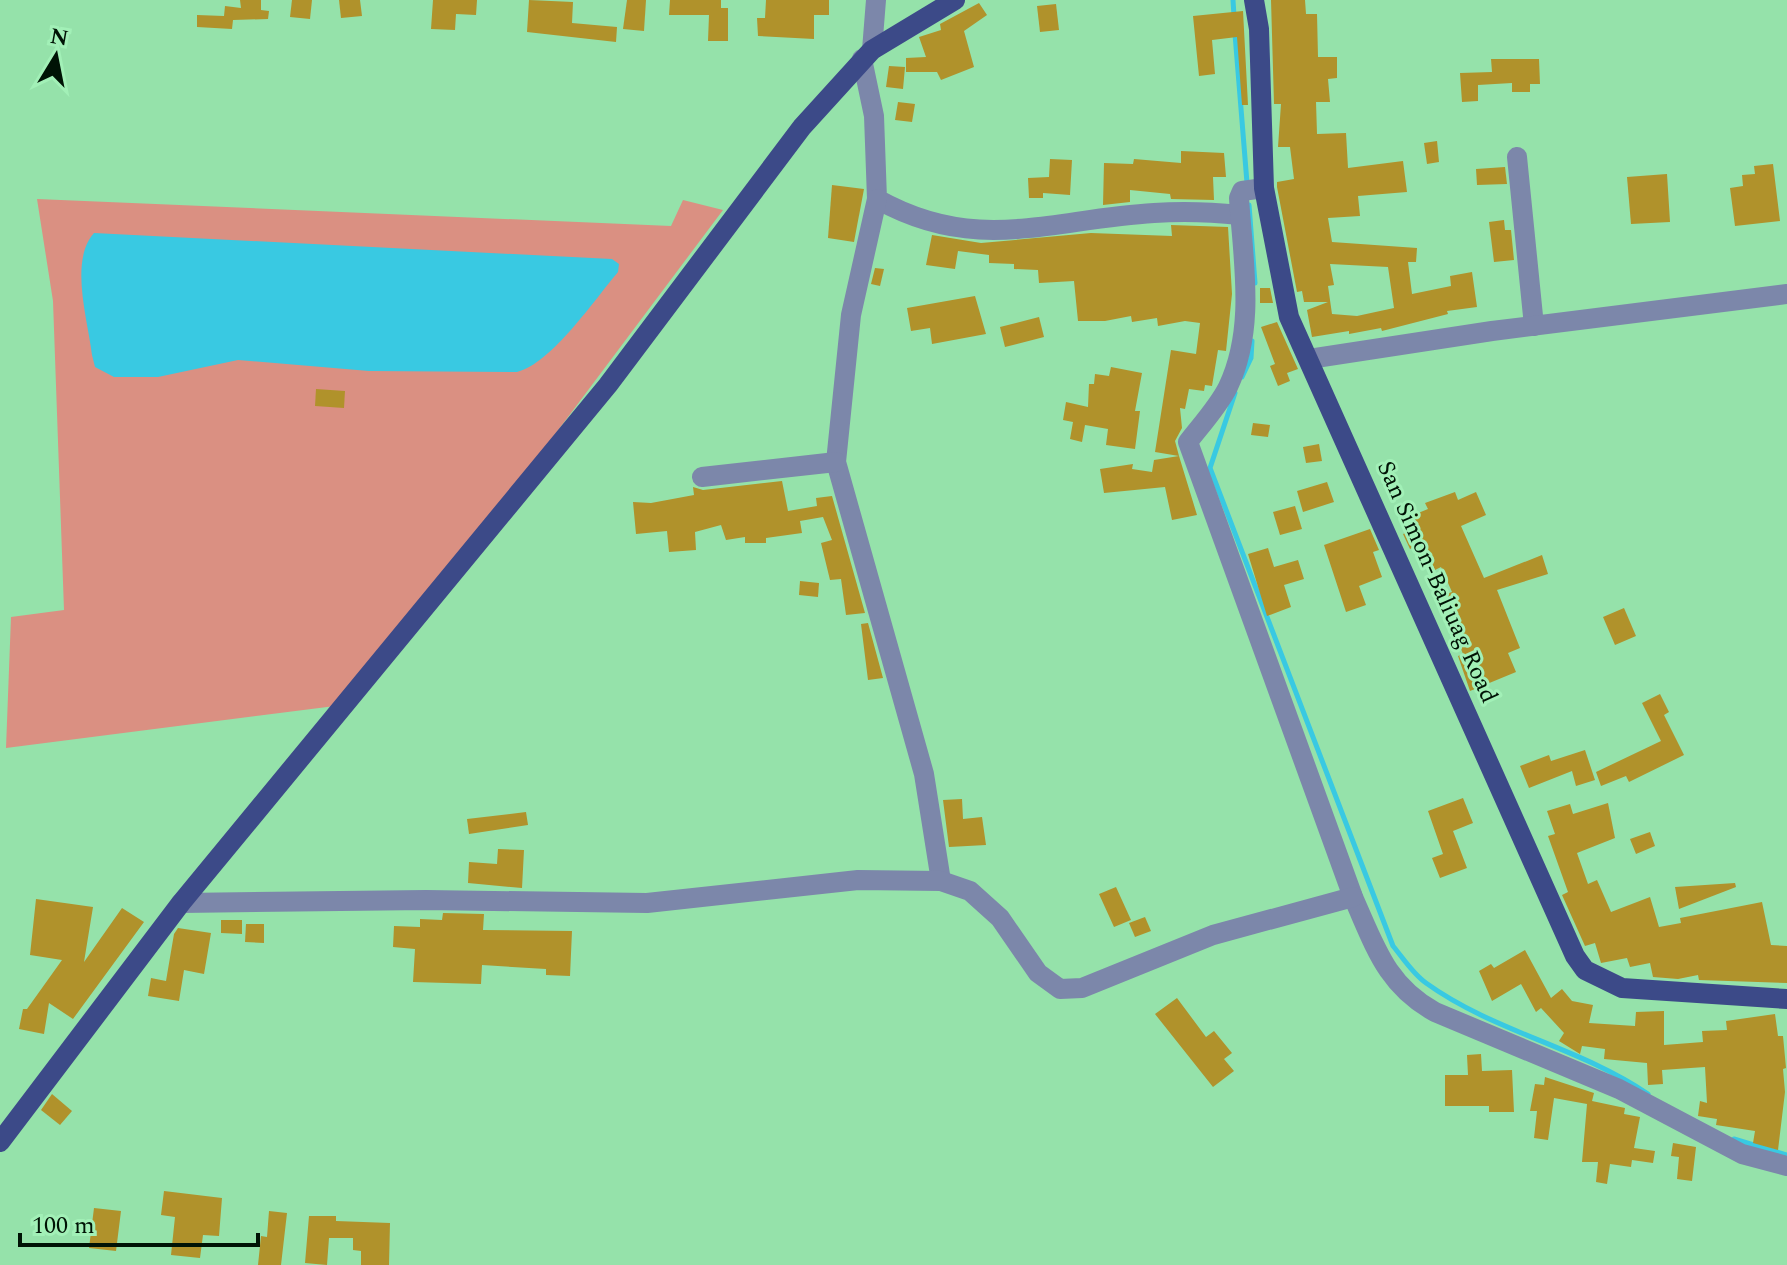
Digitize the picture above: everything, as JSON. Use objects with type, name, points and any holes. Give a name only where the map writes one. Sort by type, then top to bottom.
[{"type":"main road","points":[[0,1142],[181,903],[608,385],[802,127],[867,54],[955,0]]},
{"type":"main road","name":"San Simon-Baliuag Road","points":[[1254,0],[1259,29],[1264,188],[1289,317],[1575,956],[1585,970],[1622,988],[1787,999]]},
{"type":"street","points":[[876,0],[867,54],[874,116],[877,199],[851,315],[836,462],[924,774],[941,881]]},
{"type":"street","points":[[1517,157],[1534,326]]},
{"type":"street","points":[[1264,188],[1242,191],[1240,215],[1246,292],[1241,350],[1227,389],[1188,442],[1353,897],[1381,958],[1409,997],[1491,1039],[1619,1089],[1742,1154],[1787,1166]]},
{"type":"street","points":[[877,199],[930,224],[977,230],[1031,230],[1151,213],[1240,215]]},
{"type":"street","points":[[1309,359],[1787,294]]},
{"type":"street","points":[[702,477],[836,462]]},
{"type":"street","points":[[181,903],[426,900],[647,903],[858,880],[941,881],[970,891],[990,909],[1038,973],[1060,989],[1082,988],[1213,935],[1353,897]]},
{"type":"shaded area","points":[[37,199],[671,226],[683,200],[723,210],[532,465],[335,706],[6,748],[11,617],[64,610],[53,301]]},
{"type":"water","points":[[94,233],[612,259],[619,264],[618,272],[558,344],[530,367],[517,372],[369,371],[238,360],[158,377],[114,377],[95,367],[84,308],[83,259]]},
{"type":"building","points":[[240,0],[261,0],[261,10],[269,11],[268,19],[233,20],[232,29],[197,27],[197,15],[224,16],[225,6],[241,8]]},
{"type":"building","points":[[292,0],[312,0],[310,19],[290,17]]},
{"type":"building","points":[[339,0],[360,0],[362,16],[341,18]]},
{"type":"building","points":[[433,0],[477,0],[476,15],[456,14],[455,30],[431,29]]},
{"type":"building","points":[[529,0],[573,2],[572,23],[617,27],[616,42],[527,32]]},
{"type":"building","points":[[627,0],[646,0],[644,31],[623,29]]},
{"type":"building","points":[[670,0],[721,0],[721,8],[728,8],[728,41],[708,41],[709,15],[669,15]]},
{"type":"building","points":[[766,0],[829,0],[829,15],[814,15],[814,39],[758,36],[757,18],[765,18]]},
{"type":"building","points":[[1271,0],[1305,0],[1306,14],[1317,14],[1318,57],[1337,57],[1337,78],[1328,79],[1330,102],[1316,102],[1317,134],[1346,133],[1348,168],[1403,161],[1407,192],[1358,196],[1360,216],[1328,218],[1332,242],[1417,248],[1416,262],[1408,262],[1412,294],[1451,286],[1450,276],[1472,272],[1477,307],[1447,311],[1448,314],[1382,331],[1381,328],[1312,337],[1307,310],[1328,302],[1304,302],[1302,291],[1297,292],[1277,187],[1277,182],[1294,179],[1290,147],[1278,147],[1281,104],[1274,104]],"holes":[[[1330,264],[1388,267],[1394,308],[1357,316],[1332,314],[1328,286],[1334,285]]]},
{"type":"building","points":[[979,3],[987,15],[964,31],[974,67],[941,80],[937,72],[906,72],[906,58],[926,57],[919,37],[941,30],[940,24]]},
{"type":"building","points":[[1056,4],[1059,30],[1040,32],[1037,6]]},
{"type":"building","points":[[1243,11],[1248,105],[1242,105],[1237,37],[1212,40],[1215,74],[1199,76],[1193,16]]},
{"type":"building","points":[[1491,59],[1539,59],[1540,84],[1530,84],[1530,92],[1512,92],[1512,83],[1478,85],[1478,101],[1462,102],[1460,73],[1492,72]]},
{"type":"building","points":[[889,66],[905,67],[903,89],[886,87]]},
{"type":"building","points":[[898,102],[915,104],[912,122],[895,120]]},
{"type":"building","points":[[1437,141],[1439,162],[1427,164],[1424,143]]},
{"type":"building","points":[[1181,151],[1224,153],[1226,177],[1213,177],[1214,200],[1171,199],[1170,194],[1130,190],[1130,202],[1103,205],[1104,163],[1133,164],[1134,159],[1181,163]]},
{"type":"building","points":[[1050,159],[1072,160],[1070,195],[1043,193],[1043,198],[1029,198],[1028,178],[1049,177]]},
{"type":"building","points":[[1773,164],[1780,221],[1735,226],[1730,188],[1743,186],[1742,175],[1755,174],[1754,166]]},
{"type":"building","points":[[1505,167],[1507,184],[1477,185],[1476,169]]},
{"type":"building","points":[[1667,174],[1670,222],[1631,224],[1627,177]]},
{"type":"building","points":[[832,185],[864,189],[854,242],[828,238]]},
{"type":"building","points":[[1504,220],[1505,230],[1511,230],[1514,260],[1494,262],[1489,222]]},
{"type":"building","points":[[1171,225],[1228,227],[1232,294],[1226,351],[1218,350],[1212,386],[1205,385],[1204,391],[1189,389],[1185,409],[1180,408],[1182,428],[1175,441],[1179,456],[1155,452],[1171,350],[1196,354],[1200,323],[1185,321],[1158,326],[1157,318],[1132,322],[1131,316],[1105,321],[1078,321],[1074,281],[1039,283],[1038,270],[1014,269],[1014,264],[989,263],[989,255],[958,251],[955,269],[926,265],[932,235],[981,243],[1091,233],[1172,236]]},
{"type":"building","points":[[875,268],[884,269],[880,286],[871,284]]},
{"type":"building","points":[[1260,288],[1270,288],[1273,303],[1260,303]]},
{"type":"building","points":[[975,296],[986,334],[932,344],[930,328],[911,331],[907,308]]},
{"type":"building","points":[[1039,317],[1044,337],[1005,347],[1000,327]]},
{"type":"building","points":[[1277,322],[1298,369],[1287,373],[1290,381],[1278,386],[1270,366],[1275,364],[1261,327]]},
{"type":"building","points":[[1111,367],[1142,373],[1135,411],[1140,411],[1135,449],[1106,445],[1108,429],[1085,425],[1082,442],[1070,439],[1073,422],[1063,420],[1066,402],[1088,407],[1089,384],[1094,384],[1095,374],[1109,376]]},
{"type":"building","points":[[316,389],[345,391],[344,408],[315,406]]},
{"type":"building","points":[[1253,423],[1270,425],[1268,437],[1251,435]]},
{"type":"building","points":[[1319,444],[1322,461],[1306,463],[1303,447]]},
{"type":"building","points":[[1179,456],[1197,515],[1172,520],[1165,487],[1104,493],[1100,469],[1133,464],[1132,469],[1152,472],[1154,460]]},
{"type":"building","points":[[782,481],[788,511],[817,506],[816,498],[832,496],[865,613],[846,615],[841,579],[830,580],[821,543],[832,540],[823,517],[800,521],[802,533],[766,538],[766,543],[745,543],[745,537],[726,540],[721,525],[695,532],[696,550],[669,552],[667,531],[636,534],[633,502],[651,503],[694,495],[693,487],[703,490]]},
{"type":"building","points":[[1327,482],[1334,502],[1303,512],[1297,491]]},
{"type":"building","points":[[1455,492],[1458,500],[1476,492],[1486,515],[1461,526],[1484,578],[1542,555],[1548,574],[1497,590],[1520,648],[1508,653],[1516,672],[1470,691],[1458,656],[1463,654],[1441,596],[1452,592],[1441,567],[1435,570],[1423,543],[1410,549],[1403,534],[1416,528],[1411,516],[1428,509],[1425,503]]},
{"type":"building","points":[[1295,506],[1302,529],[1280,535],[1273,512]]},
{"type":"building","points":[[1370,529],[1379,550],[1373,552],[1382,577],[1359,586],[1366,605],[1346,612],[1324,545]]},
{"type":"building","points":[[1268,548],[1274,567],[1298,560],[1304,579],[1284,585],[1291,607],[1267,616],[1248,554]]},
{"type":"building","points":[[800,581],[819,583],[818,597],[799,595]]},
{"type":"building","points":[[1624,608],[1636,636],[1615,645],[1603,617]]},
{"type":"building","points":[[868,623],[883,678],[868,680],[861,624]]},
{"type":"building","points":[[1660,694],[1669,712],[1664,715],[1684,755],[1629,782],[1626,776],[1601,786],[1596,772],[1661,741],[1642,703]]},
{"type":"building","points":[[1585,750],[1595,780],[1576,786],[1572,771],[1529,788],[1520,766],[1549,755],[1551,761]]},
{"type":"building","points":[[1463,798],[1473,823],[1453,831],[1467,868],[1440,878],[1432,858],[1443,854],[1428,811]]},
{"type":"building","points":[[962,799],[963,819],[982,817],[986,845],[949,847],[943,800]]},
{"type":"building","points":[[1608,803],[1615,838],[1577,853],[1588,884],[1597,880],[1611,912],[1650,897],[1659,927],[1681,923],[1680,918],[1762,902],[1771,945],[1787,946],[1787,983],[1699,980],[1698,975],[1678,979],[1653,977],[1650,963],[1630,967],[1627,958],[1601,963],[1595,943],[1585,946],[1562,895],[1568,892],[1548,836],[1555,834],[1547,811],[1570,804],[1573,814]]},
{"type":"building","points":[[526,812],[528,825],[469,834],[467,819]]},
{"type":"building","points":[[1650,832],[1655,846],[1636,854],[1630,839]]},
{"type":"building","points":[[498,849],[524,850],[522,888],[468,883],[469,862],[497,864]]},
{"type":"building","points":[[1735,883],[1736,887],[1679,909],[1675,887]]},
{"type":"building","points":[[1116,887],[1131,920],[1114,927],[1099,894]]},
{"type":"building","points":[[36,899],[93,907],[84,962],[122,908],[144,922],[73,1019],[49,1003],[44,1034],[19,1029],[23,1009],[27,1009],[62,960],[30,955]]},
{"type":"building","points":[[443,913],[484,914],[483,930],[572,931],[570,976],[546,975],[546,969],[482,965],[481,984],[413,982],[415,949],[393,947],[394,926],[420,927],[420,919],[442,920]]},
{"type":"building","points":[[1145,917],[1151,931],[1135,937],[1129,923]]},
{"type":"building","points":[[221,920],[242,920],[242,934],[221,933]]},
{"type":"building","points":[[246,924],[264,924],[264,943],[245,942]]},
{"type":"building","points":[[178,928],[211,933],[204,974],[184,970],[179,1001],[148,996],[151,978],[166,981],[174,934]]},
{"type":"building","points":[[1525,950],[1551,998],[1562,989],[1572,1001],[1593,1005],[1589,1023],[1635,1026],[1636,1012],[1664,1011],[1664,1045],[1703,1042],[1702,1031],[1727,1030],[1726,1021],[1775,1014],[1778,1036],[1783,1036],[1786,1068],[1783,1069],[1785,1092],[1778,1150],[1753,1143],[1755,1131],[1716,1125],[1717,1119],[1698,1116],[1700,1101],[1707,1103],[1705,1067],[1662,1070],[1663,1084],[1648,1085],[1647,1063],[1604,1059],[1605,1049],[1582,1046],[1580,1054],[1559,1041],[1564,1033],[1541,1008],[1536,1012],[1521,984],[1492,1001],[1479,971],[1491,964],[1494,968]]},
{"type":"building","points":[[1177,998],[1206,1037],[1214,1031],[1232,1053],[1224,1059],[1234,1071],[1213,1087],[1155,1014]]},
{"type":"building","points":[[1481,1054],[1482,1071],[1512,1070],[1514,1112],[1489,1112],[1489,1106],[1445,1106],[1445,1075],[1468,1075],[1467,1055]]},
{"type":"building","points":[[1545,1077],[1594,1093],[1592,1101],[1625,1108],[1624,1114],[1640,1117],[1634,1148],[1655,1151],[1653,1163],[1632,1160],[1631,1167],[1610,1164],[1607,1184],[1596,1182],[1598,1162],[1582,1162],[1587,1104],[1554,1098],[1548,1140],[1534,1138],[1537,1111],[1530,1111],[1535,1084],[1544,1085]]},
{"type":"building","points":[[52,1094],[72,1111],[60,1125],[41,1110]]},
{"type":"building","points":[[1673,1143],[1696,1147],[1692,1181],[1677,1179],[1679,1157],[1671,1156]]},
{"type":"building","points":[[164,1191],[222,1198],[219,1236],[203,1235],[200,1258],[171,1255],[175,1217],[161,1215]]},
{"type":"building","points":[[94,1208],[121,1211],[116,1251],[89,1248]]},
{"type":"building","points":[[269,1211],[287,1213],[281,1265],[258,1265],[261,1236],[267,1237]]},
{"type":"building","points":[[309,1216],[336,1216],[336,1221],[390,1223],[389,1265],[361,1265],[361,1251],[353,1250],[353,1238],[329,1238],[327,1265],[305,1263]]},
{"type":"waterway","points":[[1233,0],[1234,16]]},
{"type":"waterway","points":[[1235,34],[1247,183]]},
{"type":"waterway","points":[[1249,205],[1255,283]]},
{"type":"waterway","points":[[1242,377],[1251,358],[1252,341]]},
{"type":"waterway","points":[[1235,393],[1210,468],[1393,946],[1412,971],[1452,1000],[1594,1064],[1648,1094]]},
{"type":"waterway","points":[[1734,1139],[1787,1155]]}]
